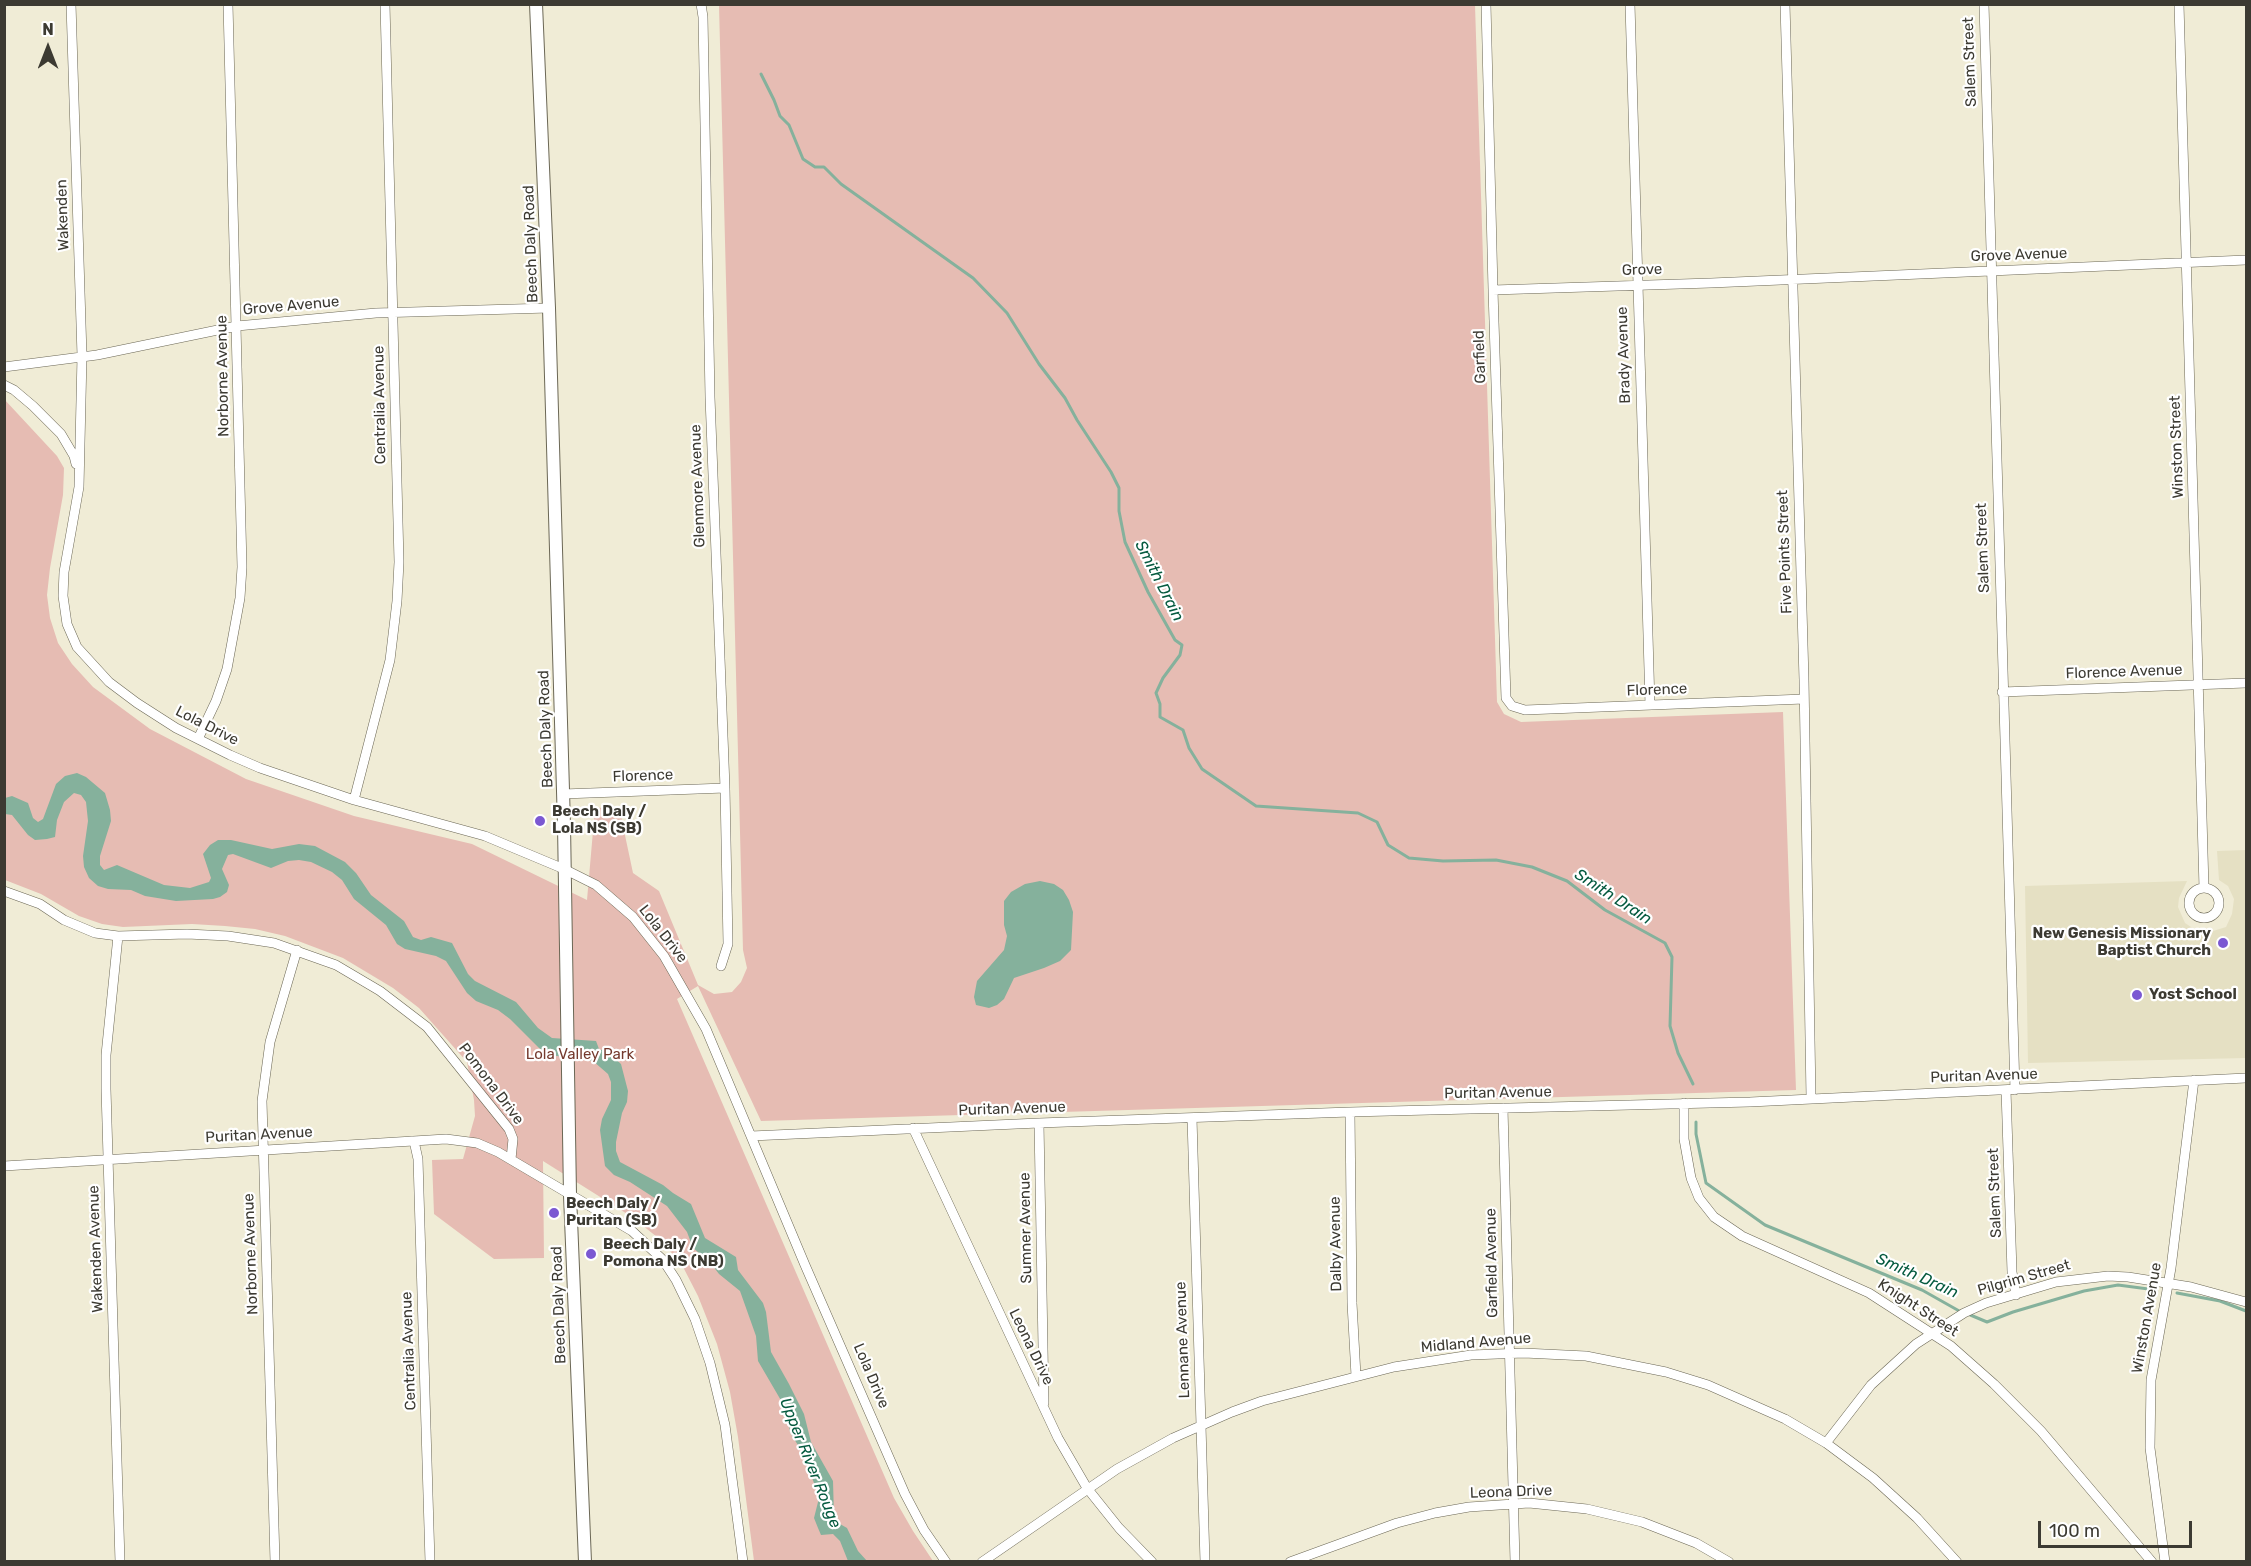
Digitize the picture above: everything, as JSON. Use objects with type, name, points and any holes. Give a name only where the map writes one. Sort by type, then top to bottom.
[{"type":"main road","name":"Beech Daly Road","points":[[536,4],[549,308],[570,1195],[585,1562]]},
{"type":"street","name":"Wakenden","points":[[71,4],[82,356],[80,424]]},
{"type":"street","name":"Norborne Avenue","points":[[198,739],[216,701],[227,669],[240,598],[242,548],[228,4]]},
{"type":"street","name":"Centralia Avenue","points":[[354,800],[390,660],[398,601],[399,562],[385,4]]},
{"type":"street","name":"Glenmore Avenue","points":[[701,4],[710,397],[725,788],[728,944],[721,966]]},
{"type":"street","name":"Garfield","points":[[1486,4],[1504,690],[1512,706]]},
{"type":"street","name":"Brady Avenue","points":[[1630,4],[1650,705]]},
{"type":"street","name":"Five Points Street","points":[[1785,4],[1804,699],[1811,1098]]},
{"type":"street","name":"Salem Street","points":[[1984,4],[2002,692],[2012,1272],[2016,1295]]},
{"type":"street","name":"Winston Street","points":[[2179,4],[2204,888]]},
{"type":"street","name":"Grove Avenue","points":[[1793,279],[2247,260]]},
{"type":"street","name":"Grove","points":[[1493,290],[1793,279]]},
{"type":"street","name":"Grove Avenue","points":[[4,367],[82,356],[237,326],[393,313],[549,308]]},
{"type":"street","name":"Lola Drive","points":[[4,385],[14,390],[61,434],[74,456],[78,478]]},
{"type":"street","name":"Lola Drive","points":[[80,424],[78,478],[63,584],[64,610],[70,634],[84,656],[109,682],[153,714],[198,739],[260,768],[354,800],[485,836],[564,869],[596,885],[609,896],[633,918],[664,956],[706,1029],[905,1494],[924,1530],[946,1562]]},
{"type":"street","name":"Florence Avenue","points":[[2002,692],[2247,683]]},
{"type":"street","name":"Florence","points":[[1512,706],[1525,710],[1804,699]]},
{"type":"street","name":"Florence","points":[[562,794],[725,788]]},
{"type":"street","name":"Pomona Drive","points":[[4,891],[40,904],[77,927],[95,933],[118,936],[187,934],[228,936],[274,943],[336,965],[396,1001],[427,1027],[509,1129],[513,1139],[511,1159]]},
{"type":"street","name":"Wakenden Avenue","points":[[118,936],[106,1055],[120,1562]]},
{"type":"street","name":"Norborne Avenue","points":[[275,1562],[262,1101],[265,1066],[274,1026],[297,950]]},
{"type":"street","name":"Puritan Avenue","points":[[750,1136],[1350,1112],[1684,1103],[2247,1078]]},
{"type":"street","name":"Winston Avenue","points":[[2166,1562],[2151,1460],[2150,1410],[2153,1363],[2169,1283],[2194,1080]]},
{"type":"street","name":"Knight Street","points":[[1684,1103],[1684,1139],[1691,1178],[1700,1198],[1714,1217],[1742,1236],[1869,1293],[1933,1333],[1985,1376],[2027,1416],[2152,1562]]},
{"type":"street","name":"Garfield Avenue","points":[[1503,1108],[1515,1562]]},
{"type":"street","name":"Dalby Avenue","points":[[1350,1112],[1352,1304],[1356,1376]]},
{"type":"street","name":"Lennane Avenue","points":[[1192,1118],[1205,1562]]},
{"type":"street","name":"Sumner Avenue","points":[[1039,1123],[1043,1405]]},
{"type":"street","name":"Leona Drive","points":[[913,1128],[1058,1438],[1087,1488],[1119,1528],[1152,1562]]},
{"type":"street","name":"Puritan Avenue","points":[[4,1166],[446,1139],[465,1140],[488,1147],[511,1159]]},
{"type":"street","name":"Centralia Avenue","points":[[414,1141],[418,1159],[430,1562]]},
{"type":"street","points":[[511,1159],[632,1231],[654,1249],[663,1260],[685,1296],[710,1363],[725,1425],[743,1562]]},
{"type":"street","name":"Pilgrim Street","points":[[1826,1443],[1871,1385],[1916,1344],[1971,1309],[2056,1282],[2092,1276],[2128,1277],[2169,1283],[2247,1302]]},
{"type":"street","name":"Midland Avenue","points":[[982,1562],[1087,1488],[1149,1451],[1200,1426],[1262,1401],[1356,1376],[1431,1360],[1509,1353],[1586,1356],[1666,1372],[1748,1401],[1826,1443],[1873,1478],[1917,1518],[1957,1562]]},
{"type":"street","name":"Leona Drive","points":[[1290,1562],[1397,1523],[1469,1507],[1514,1504],[1558,1505],[1615,1515],[1670,1532],[1729,1562]]},
{"type":"shaded area","name":"Yost School","points":[[2246,850],[2246,1058],[2028,1063],[2025,886],[2187,881],[2179,898],[2178,907],[2185,923],[2197,931],[2213,931],[2226,927],[2232,914],[2234,899],[2228,886],[2219,880],[2217,851]]},
{"type":"green space","name":"Lola Valley Park","points":[[719,5],[1475,5],[1497,702],[1504,714],[1521,722],[1783,712],[1796,1090],[761,1121],[698,986],[677,999],[894,1498],[933,1561],[754,1561],[730,1392],[717,1344],[698,1296],[681,1263],[657,1237],[632,1217],[543,1161],[544,1258],[494,1259],[434,1214],[432,1160],[463,1159],[475,1116],[474,1100],[467,1062],[419,1008],[393,988],[343,958],[285,936],[255,929],[225,926],[192,924],[123,927],[102,924],[79,916],[41,894],[5,880],[4,399],[57,456],[64,468],[63,495],[47,595],[50,618],[58,643],[72,664],[93,687],[150,729],[246,779],[354,816],[472,844],[587,900],[595,808],[619,807],[633,873],[659,891],[698,985],[714,994],[732,992],[741,982],[747,968],[743,950]]},
{"type":"water","name":"Upper River Rouge","points":[[77,773],[86,777],[105,793],[110,810],[111,821],[100,856],[100,865],[104,870],[117,865],[164,885],[190,888],[209,882],[211,878],[203,854],[210,845],[218,840],[231,840],[272,849],[299,844],[315,846],[345,862],[356,873],[371,895],[404,921],[413,937],[421,940],[431,937],[452,943],[468,974],[475,981],[516,1002],[538,1028],[552,1038],[596,1041],[599,1049],[608,1052],[621,1064],[628,1091],[616,1142],[620,1162],[663,1185],[691,1204],[705,1238],[736,1257],[738,1270],[763,1303],[771,1352],[804,1414],[811,1442],[833,1481],[834,1516],[840,1524],[847,1528],[858,1551],[867,1561],[848,1561],[840,1541],[833,1534],[821,1535],[814,1518],[819,1498],[805,1457],[790,1432],[786,1409],[758,1361],[756,1336],[740,1291],[693,1248],[687,1232],[667,1206],[630,1182],[614,1175],[605,1166],[600,1130],[602,1119],[611,1100],[611,1082],[608,1074],[593,1061],[550,1055],[539,1048],[510,1019],[498,1010],[476,1001],[467,993],[446,961],[436,956],[405,949],[397,944],[386,925],[354,899],[342,880],[332,872],[311,862],[288,861],[271,868],[233,854],[228,855],[222,869],[229,885],[227,892],[213,899],[176,901],[145,896],[131,890],[98,886],[89,878],[84,867],[83,856],[88,821],[86,802],[81,795],[74,793],[64,802],[57,820],[55,837],[47,839],[35,840],[12,815],[5,814],[5,798],[12,796],[28,803],[33,818],[38,822],[43,819],[56,784],[65,776]]},
{"type":"water","points":[[1040,881],[1054,884],[1063,890],[1069,900],[1073,912],[1071,950],[1060,961],[1014,978],[1004,999],[997,1005],[989,1008],[976,1005],[974,997],[977,981],[1004,950],[1007,936],[1004,925],[1004,901],[1011,892],[1025,884]]},
{"type":"waterway","name":"Smith Drain","points":[[761,74],[780,116],[789,125],[803,159],[815,167],[824,167],[841,184],[973,278],[1007,313],[1039,364],[1065,398],[1119,488],[1119,511],[1125,542],[1148,592],[1175,640],[1182,645],[1180,655],[1163,678],[1156,693],[1160,704],[1160,717],[1183,730],[1189,748],[1202,769],[1256,806],[1358,813],[1377,822],[1388,845],[1409,858],[1443,861],[1496,860],[1532,867],[1567,881],[1605,910],[1665,943],[1672,957],[1670,1026],[1678,1053],[1693,1084]]},
{"type":"waterway","name":"Smith Drain","points":[[1696,1122],[1696,1134],[1706,1183],[1765,1225],[1922,1290],[1961,1312]]},
{"type":"waterway","name":"Smith Drain","points":[[1968,1314],[1987,1322],[2084,1291],[2118,1285],[2156,1290]]},
{"type":"waterway","name":"Smith Drain","points":[[2177,1293],[2220,1301],[2246,1311]]},
{"type":"place","name":"Beech Daly / Lola NS (SB)","points":[[540,821]]},
{"type":"place","name":"New Genesis Missionary Baptist Church","points":[[2223,943]]},
{"type":"place","name":"Yost School","points":[[2137,995]]},
{"type":"place","name":"Beech Daly / Puritan (SB)","points":[[554,1213]]},
{"type":"place","name":"Beech Daly / Pomona NS (NB)","points":[[591,1254]]}]
